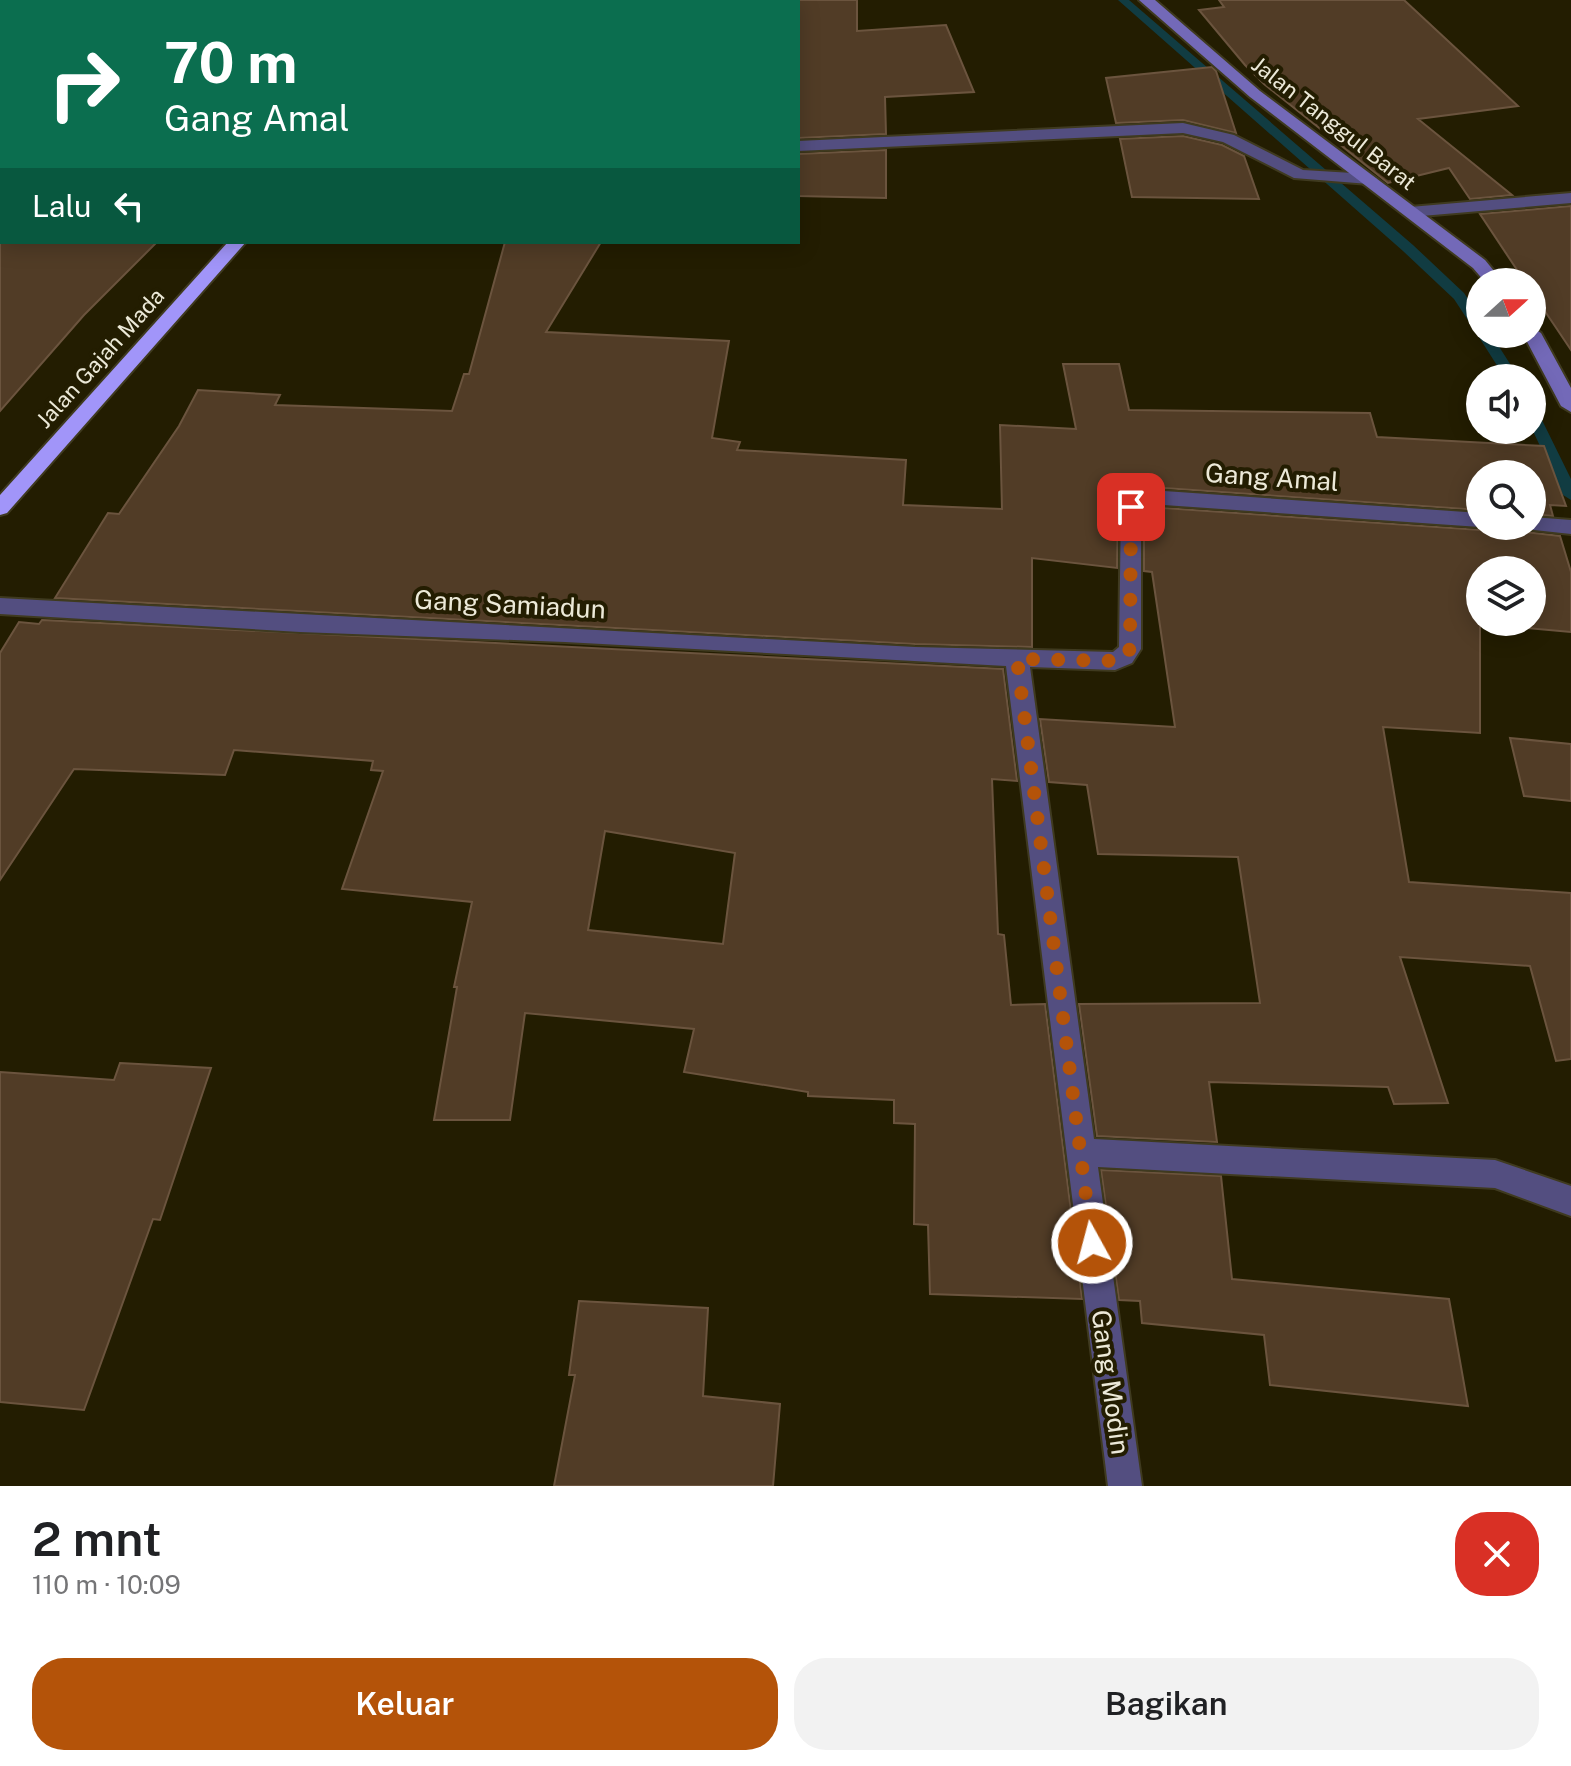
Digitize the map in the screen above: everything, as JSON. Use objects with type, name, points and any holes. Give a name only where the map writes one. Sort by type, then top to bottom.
[{"type":"highway","name":"Jalan Gajah Mada","points":[[0,508],[235,244]]},
{"type":"street","name":"Jalan Tanggul Barat","points":[[1146,0],[1255,94],[1482,268]]},
{"type":"street","points":[[800,146],[1183,128],[1228,138],[1300,175],[1369,179]]},
{"type":"street","points":[[1410,212],[1571,198]]},
{"type":"street","points":[[1540,348],[1571,406]]},
{"type":"street","name":"Gang Amal","points":[[1017,659],[1115,661],[1124,657],[1130,649],[1131,507],[1144,500],[1164,498],[1466,519]]},
{"type":"street","points":[[1546,525],[1571,527]]},
{"type":"street","name":"Gang Samiadun","points":[[0,606],[1017,659]]},
{"type":"street","name":"Gang Modin","points":[[1017,659],[1125,1486]]},
{"type":"street","points":[[1080,1152],[1495,1174],[1571,1201]]},
{"type":"building","points":[[800,0],[857,0],[857,31],[946,25],[974,92],[885,97],[886,134],[800,138]]},
{"type":"building","points":[[1219,0],[1404,0],[1518,106],[1418,119],[1512,195],[1470,199],[1449,168],[1388,183],[1264,84],[1245,65],[1199,10],[1224,7]]},
{"type":"building","points":[[1212,67],[1236,133],[1183,120],[1116,123],[1106,78]]},
{"type":"building","points":[[1183,136],[1222,145],[1244,156],[1259,199],[1132,197],[1120,139]]},
{"type":"building","points":[[886,150],[886,198],[800,196],[800,154]]},
{"type":"building","points":[[1571,206],[1571,350],[1546,313],[1546,268],[1516,268],[1480,214]]},
{"type":"building","points":[[0,244],[155,244],[84,315],[0,411]]},
{"type":"building","points":[[504,244],[600,244],[546,332],[729,341],[712,438],[740,442],[737,450],[906,460],[903,505],[1002,509],[1000,425],[1076,429],[1063,364],[1119,364],[1129,410],[1370,413],[1377,437],[1544,446],[1566,506],[1550,505],[1553,516],[1546,515],[1546,460],[1466,460],[1466,509],[1164,488],[1137,492],[1118,507],[1117,568],[1032,558],[1032,647],[915,644],[55,598],[108,513],[119,514],[179,426],[198,390],[280,395],[275,405],[452,411],[464,374],[469,374]]},
{"type":"building","points":[[1164,508],[1466,529],[1466,540],[1546,540],[1546,534],[1560,536],[1571,572],[1571,632],[1546,630],[1546,556],[1466,556],[1466,636],[1480,636],[1480,733],[1383,727],[1409,882],[1571,893],[1571,1059],[1556,1061],[1530,966],[1400,957],[1448,1103],[1394,1104],[1388,1087],[1209,1082],[1217,1142],[1097,1136],[1079,1004],[1260,1003],[1238,857],[1098,854],[1087,785],[1049,782],[1040,719],[1175,727],[1152,572],[1144,571],[1144,512]]},
{"type":"building","points":[[42,620],[1003,669],[1017,781],[992,779],[998,934],[1004,935],[1011,1005],[1045,1004],[1082,1299],[930,1294],[928,1225],[914,1224],[915,1124],[894,1123],[894,1100],[808,1096],[808,1092],[684,1072],[694,1029],[525,1013],[510,1120],[434,1120],[457,987],[454,987],[472,902],[342,889],[383,771],[371,770],[373,761],[234,750],[225,775],[74,769],[0,880],[0,653],[19,622],[39,624]],"holes":[[[605,831],[735,853],[723,944],[588,930]]]},
{"type":"building","points":[[1510,738],[1571,744],[1571,801],[1524,796]]},
{"type":"building","points":[[120,1063],[211,1068],[160,1220],[153,1219],[84,1410],[0,1402],[0,1072],[114,1080]]},
{"type":"building","points":[[1101,1170],[1221,1176],[1232,1279],[1449,1299],[1468,1406],[1270,1385],[1264,1335],[1142,1323],[1140,1301],[1119,1300]]},
{"type":"building","points":[[579,1301],[708,1308],[703,1396],[780,1404],[773,1486],[554,1486],[575,1375],[569,1375]]},
{"type":"waterway","points":[[1123,0],[1408,248],[1459,296],[1466,307]]},
{"type":"waterway","points":[[1493,348],[1503,364]]},
{"type":"waterway","points":[[1546,443],[1571,495]]},
{"type":"route","points":[[1092,1243],[1017,659],[1115,661],[1124,657],[1130,649],[1131,507]]}]
